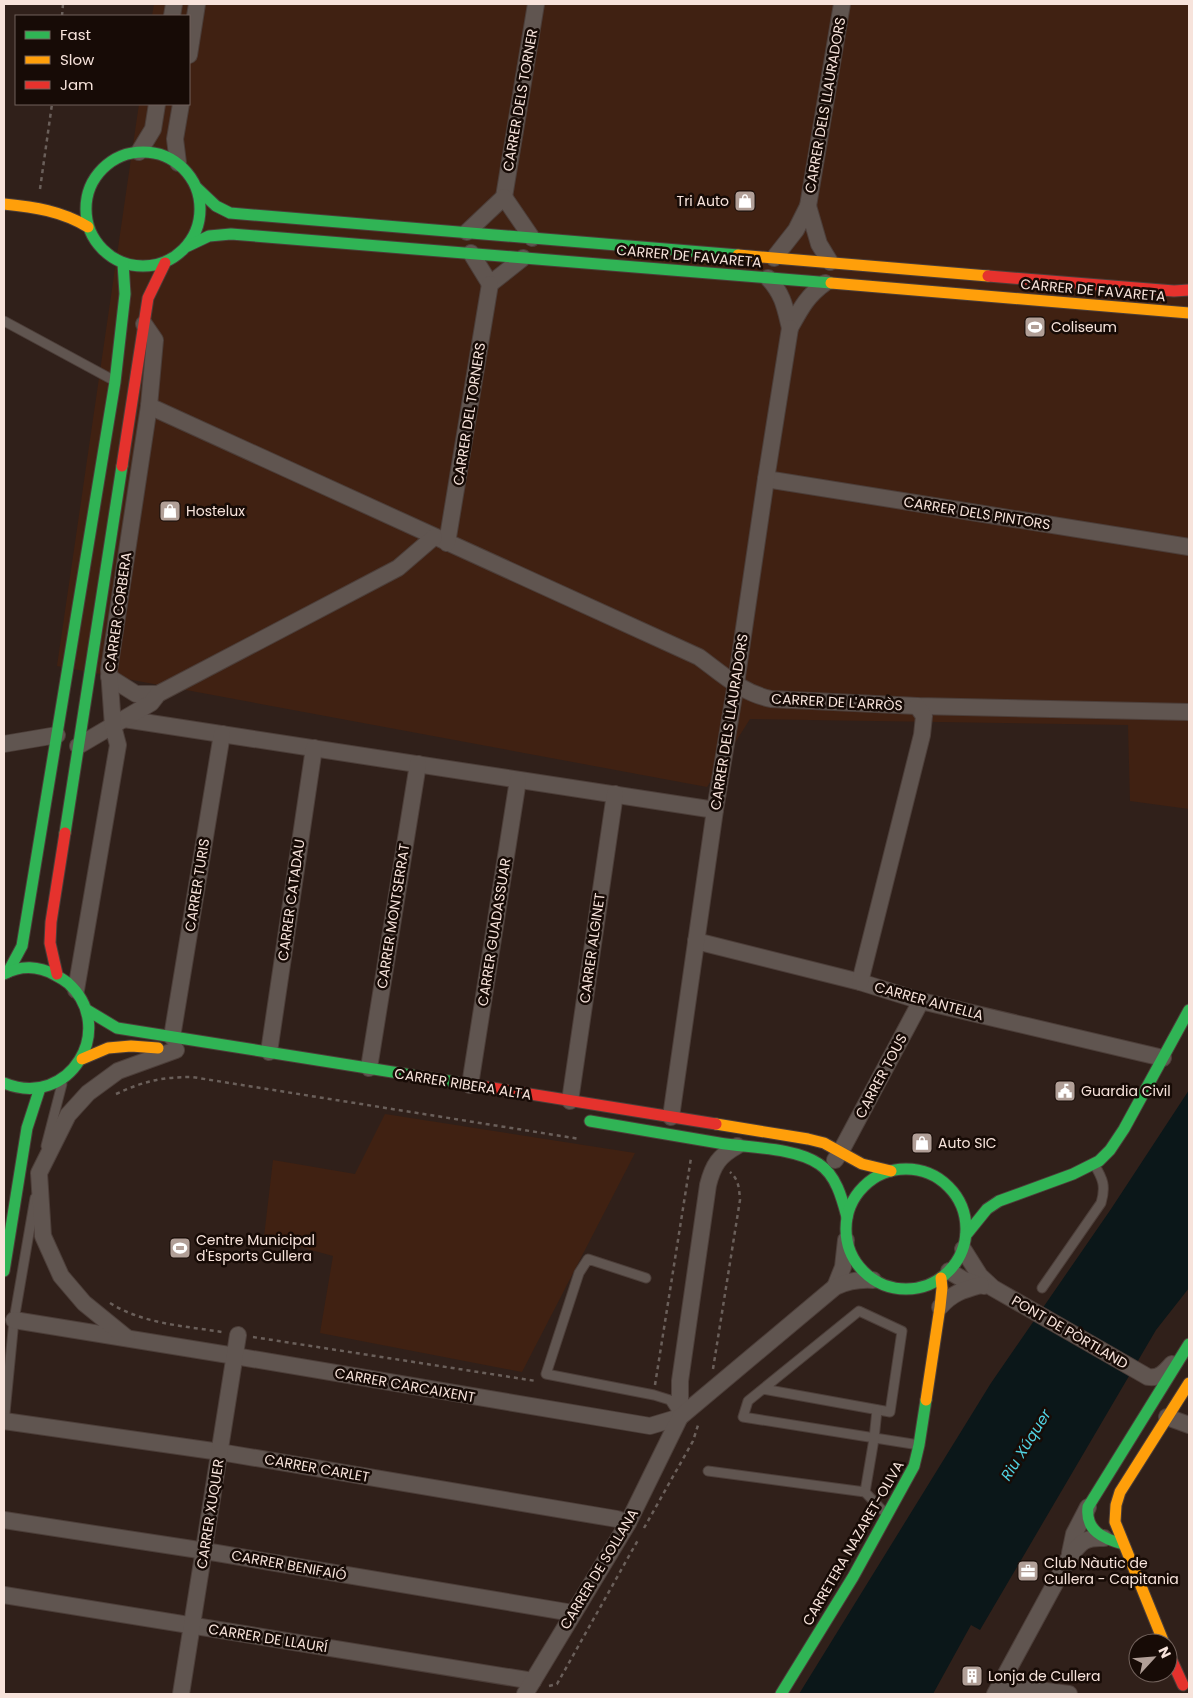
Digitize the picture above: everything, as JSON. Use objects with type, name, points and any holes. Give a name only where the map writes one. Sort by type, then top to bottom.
[{"type":"street","points":[[190,49],[197,4]]},
{"type":"street","name":"CARRER DELS TORNER","points":[[504,197],[536,4]]},
{"type":"street","name":"CARRER DELS LLAURADORS","points":[[774,258],[796,230],[808,206],[842,4]]},
{"type":"street","points":[[139,152],[153,129],[157,105]]},
{"type":"street","points":[[178,163],[175,139],[181,105]]},
{"type":"street","points":[[139,152],[160,154],[178,163],[189,174],[197,188],[201,203],[200,219],[196,234],[188,246],[178,256],[165,263],[151,267],[137,267],[123,263],[108,255],[96,242],[88,227],[86,214],[86,200],[90,187],[98,174],[110,162],[124,155],[139,152]]},
{"type":"street","points":[[77,195],[90,187]]},
{"type":"street","name":"CARRER DE FAVARETA","points":[[197,188],[213,204],[221,210],[230,213],[774,258],[1187,288]]},
{"type":"street","points":[[467,232],[504,197],[532,238]]},
{"type":"street","points":[[37,208],[53,203]]},
{"type":"street","points":[[4,204],[37,208],[77,219],[88,227]]},
{"type":"street","name":"CARRER DELS LLAURADORS","points":[[808,206],[819,244],[830,262]]},
{"type":"street","name":"CARRER DE FAVARETA","points":[[188,246],[209,236],[232,234],[1189,313]]},
{"type":"street","points":[[471,253],[490,284],[523,258]]},
{"type":"street","points":[[6,973],[22,946],[57,735],[115,382],[125,294],[123,263]]},
{"type":"street","points":[[57,974],[50,943],[51,922],[148,298],[165,263]]},
{"type":"street","name":"CARRER DELS LLAURADORS","points":[[768,278],[784,300],[790,328]]},
{"type":"street","name":"CARRER DELS LLAURADORS","points":[[672,1117],[715,810],[790,328],[803,304],[812,293],[825,283]]},
{"type":"street","name":"CARRER DEL TORNERS","points":[[441,540],[490,284]]},
{"type":"street","name":"CARRER CORBERA","points":[[76,990],[118,745],[118,722],[109,670],[149,406],[154,340],[144,324]]},
{"type":"street","name":"CARRER DE L'ARRÒS","points":[[149,406],[699,657],[747,692],[771,699],[918,706],[1189,712]]},
{"type":"street","name":"CARRER DELS PINTORS","points":[[766,480],[1189,547]]},
{"type":"street","points":[[78,746],[151,703],[158,694],[398,568],[441,540]]},
{"type":"street","points":[[109,677],[136,694],[158,694]]},
{"type":"street","points":[[860,982],[922,734],[924,716],[918,706]]},
{"type":"street","points":[[118,722],[222,734],[715,810]]},
{"type":"street","name":"CARRER TURIS","points":[[178,1046],[222,734]]},
{"type":"street","points":[[4,744],[57,735]]},
{"type":"street","name":"CARRER CATADAU","points":[[269,1052],[314,748]]},
{"type":"street","name":"CARRER MONTSERRAT","points":[[369,1068],[418,764]]},
{"type":"street","name":"CARRER GUADASSUAR","points":[[470,1085],[518,780]]},
{"type":"street","name":"CARRER ALGINET","points":[[570,1101],[615,794]]},
{"type":"street","name":"CARRER ANTELLA","points":[[696,941],[860,982],[920,1001],[1163,1058]]},
{"type":"street","points":[[4,1083],[24,1088],[40,1088],[54,1084],[67,1076],[82,1058],[88,1043],[90,1026],[87,1010],[76,990],[57,974],[41,969],[24,968],[6,973]]},
{"type":"street","name":"CARRER TOUS","points":[[841,1151],[920,1001]]},
{"type":"street","name":"CARRER RIBERA ALTA","points":[[87,1010],[116,1028],[178,1046]]},
{"type":"street","points":[[846,1240],[852,1256],[861,1269],[873,1280],[888,1287],[917,1288],[930,1285],[945,1275],[957,1261],[964,1242],[987,1209],[999,1202],[1073,1174],[1099,1161],[1110,1150],[1124,1129],[1189,1010]]},
{"type":"street","name":"CARRER RIBERA ALTA","points":[[82,1058],[108,1048],[131,1046],[178,1046],[269,1052],[808,1139],[824,1143],[862,1164],[891,1171]]},
{"type":"street","name":"CARRER RIBERA ALTA","points":[[39,1174],[68,1115],[88,1093],[118,1071],[178,1046]]},
{"type":"street","points":[[4,1272],[27,1128],[40,1088]]},
{"type":"street","points":[[579,1119],[736,1146],[801,1155],[821,1164],[831,1176],[840,1195],[847,1218]]},
{"type":"street","points":[[680,1417],[680,1381],[708,1185],[711,1172],[717,1162],[724,1153],[736,1146]]},
{"type":"street","points":[[821,1164],[832,1163],[841,1151]]},
{"type":"street","points":[[835,1287],[843,1268],[847,1218],[851,1205],[867,1183],[891,1171],[907,1169],[923,1172],[938,1178],[951,1189],[970,1198]]},
{"type":"street","name":"CARRER CARCAIXENT","points":[[39,1174],[43,1236],[61,1276],[84,1303],[129,1339]]},
{"type":"street","points":[[951,1189],[960,1203],[965,1218],[964,1242],[987,1287]]},
{"type":"street","points":[[982,1200],[999,1202]]},
{"type":"street","points":[[945,1275],[987,1287]]},
{"type":"street","name":"CARRETERA NAZARET-OLIVA","points":[[781,1694],[853,1577],[914,1466],[919,1445],[934,1338],[934,1323],[928,1304],[942,1288],[945,1275]]},
{"type":"street","points":[[680,1417],[835,1287],[860,1279],[873,1280]]},
{"type":"street","points":[[904,1289],[928,1304],[957,1293],[987,1287]]},
{"type":"street","name":"PONT DE PÒRTLAND","points":[[987,1287],[1148,1377]]},
{"type":"street","name":"CARRER CARCAIXENT","points":[[14,1320],[650,1426],[680,1417]]},
{"type":"street","name":"CARRER XUQUER","points":[[181,1694],[238,1334]]},
{"type":"street","points":[[1145,1416],[1152,1390],[1148,1377],[1156,1377],[1162,1374],[1187,1348]]},
{"type":"street","points":[[1070,1556],[1074,1534],[1088,1507],[1187,1348]]},
{"type":"street","points":[[1160,1633],[1115,1522],[1120,1492],[1189,1383]]},
{"type":"street","name":"CARRER DE SOLLANA","points":[[529,1688],[628,1523],[669,1443],[680,1417]]},
{"type":"street","points":[[1167,1417],[1189,1424]]},
{"type":"street","name":"CARRER CARLET","points":[[4,1421],[220,1452],[617,1519],[628,1523]]},
{"type":"street","points":[[1088,1507],[1088,1520],[1092,1527],[1104,1538]]},
{"type":"street","name":"CARRER BENIFAIÓ","points":[[4,1520],[204,1550],[573,1613]]},
{"type":"street","points":[[1069,1694],[998,1689],[1070,1556],[1081,1542],[1095,1538],[1104,1538],[1124,1544]]},
{"type":"street","name":"CARRER DE LLAURÍ","points":[[4,1595],[192,1625],[529,1688]]},
{"type":"street","points":[[1178,1675],[1183,1687]]},
{"type":"lane","points":[[4,321],[115,382]]},
{"type":"lane","points":[[4,1426],[14,1320],[39,1174],[61,1086],[67,1076]]},
{"type":"lane","points":[[1042,1288],[1101,1203],[1104,1194],[1103,1179],[1094,1163]]},
{"type":"lane","points":[[646,1278],[588,1258],[579,1273],[546,1374],[654,1395],[670,1400],[680,1417]]},
{"type":"lane","points":[[763,1389],[890,1412],[902,1331],[858,1311],[763,1389],[748,1402],[743,1417],[919,1445]]},
{"type":"lane","points":[[865,1492],[877,1410]]},
{"type":"lane","points":[[708,1471],[865,1492],[888,1514]]},
{"type":"path","points":[[37,208],[52,105]]},
{"type":"path","points":[[109,1097],[150,1080],[192,1077],[584,1139]]},
{"type":"path","points":[[654,1395],[692,1157]]},
{"type":"path","points":[[108,1301],[121,1310],[150,1320],[544,1382]]},
{"type":"shaded area","points":[[154,4],[1189,4],[1189,809],[1130,801],[1128,725],[750,719],[707,787],[57,666],[139,105],[190,105],[190,15],[152,15]]},
{"type":"shaded area","points":[[385,1114],[635,1153],[522,1372],[320,1333],[333,1256],[264,1237],[273,1160],[355,1174]]},
{"type":"water","name":"Riu Xúquer","points":[[1189,1090],[1189,1288],[1156,1330],[980,1630],[971,1625],[933,1694],[799,1694],[991,1383],[1111,1209]]},
{"type":"traffic: fast","points":[[143,152],[165,156],[184,168],[196,187],[200,209],[196,231],[184,250],[165,262],[143,266],[121,262],[102,250],[90,231],[86,209],[90,187],[102,168],[121,156],[143,152]]},
{"type":"traffic: fast","points":[[197,188],[216,206],[230,213],[738,255]]},
{"type":"traffic: fast","points":[[188,246],[209,236],[231,234],[831,283]]},
{"type":"traffic: fast","points":[[8,972],[22,946],[115,382],[125,294],[123,263]]},
{"type":"traffic: fast","points":[[65,833],[122,466]]},
{"type":"traffic: fast","points":[[4,974],[17,969],[36,968],[58,977],[68,983],[82,1001],[88,1021],[87,1042],[80,1060],[66,1075],[49,1085],[28,1088],[4,1083]]},
{"type":"traffic: fast","points":[[87,1010],[117,1028],[474,1085]]},
{"type":"traffic: fast","points":[[966,1235],[987,1209],[999,1201],[1073,1174],[1099,1161],[1110,1150],[1124,1129],[1189,1010]]},
{"type":"traffic: fast","points":[[4,1271],[27,1128],[40,1088]]},
{"type":"traffic: fast","points":[[590,1121],[719,1143],[784,1151],[809,1158],[830,1174],[840,1195],[847,1217]]},
{"type":"traffic: fast","points":[[906,1169],[918,1170],[929,1174],[939,1179],[948,1187],[956,1196],[961,1206],[965,1217],[966,1229],[965,1241],[961,1252],[956,1262],[948,1271],[939,1279],[929,1284],[918,1288],[906,1289],[894,1288],[883,1284],[873,1279],[864,1271],[856,1262],[851,1252],[847,1241],[846,1229],[847,1217],[851,1206],[856,1196],[864,1187],[873,1179],[883,1174],[894,1170],[906,1169]]},
{"type":"traffic: fast","points":[[1123,1544],[1097,1533],[1090,1522],[1088,1507],[1189,1344]]},
{"type":"traffic: fast","points":[[781,1694],[853,1577],[914,1466],[926,1400]]},
{"type":"traffic: slow","points":[[4,204],[58,213],[88,227]]},
{"type":"traffic: slow","points":[[738,255],[988,276]]},
{"type":"traffic: slow","points":[[831,283],[1189,313]]},
{"type":"traffic: slow","points":[[82,1059],[108,1048],[131,1046],[158,1048]]},
{"type":"traffic: slow","points":[[716,1124],[824,1143],[862,1164],[891,1171]]},
{"type":"traffic: slow","points":[[926,1400],[940,1307],[941,1278]]},
{"type":"traffic: slow","points":[[1160,1633],[1115,1522],[1116,1505],[1120,1492],[1189,1383]]},
{"type":"traffic: jam","points":[[122,466],[148,298],[165,263]]},
{"type":"traffic: jam","points":[[988,276],[1174,291],[1189,290]]},
{"type":"traffic: jam","points":[[57,974],[50,943],[51,922],[65,833]]},
{"type":"traffic: jam","points":[[474,1085],[716,1124]]},
{"type":"traffic: jam","points":[[1178,1674],[1183,1685]]},
{"type":"place","name":"Tri Auto","points":[[745,201]]},
{"type":"place","name":"Coliseum","points":[[1035,327]]},
{"type":"place","name":"Hostelux","points":[[170,511]]},
{"type":"place","name":"Guardia Civil","points":[[1065,1091]]},
{"type":"place","name":"Auto SIC","points":[[922,1143]]},
{"type":"place","name":"Centre Municipal d'Esports Cullera","points":[[180,1248]]},
{"type":"place","name":"Club Nàutic de Cullera - Capitania","points":[[1028,1571]]},
{"type":"place","name":"Lonja de Cullera","points":[[972,1676]]}]
